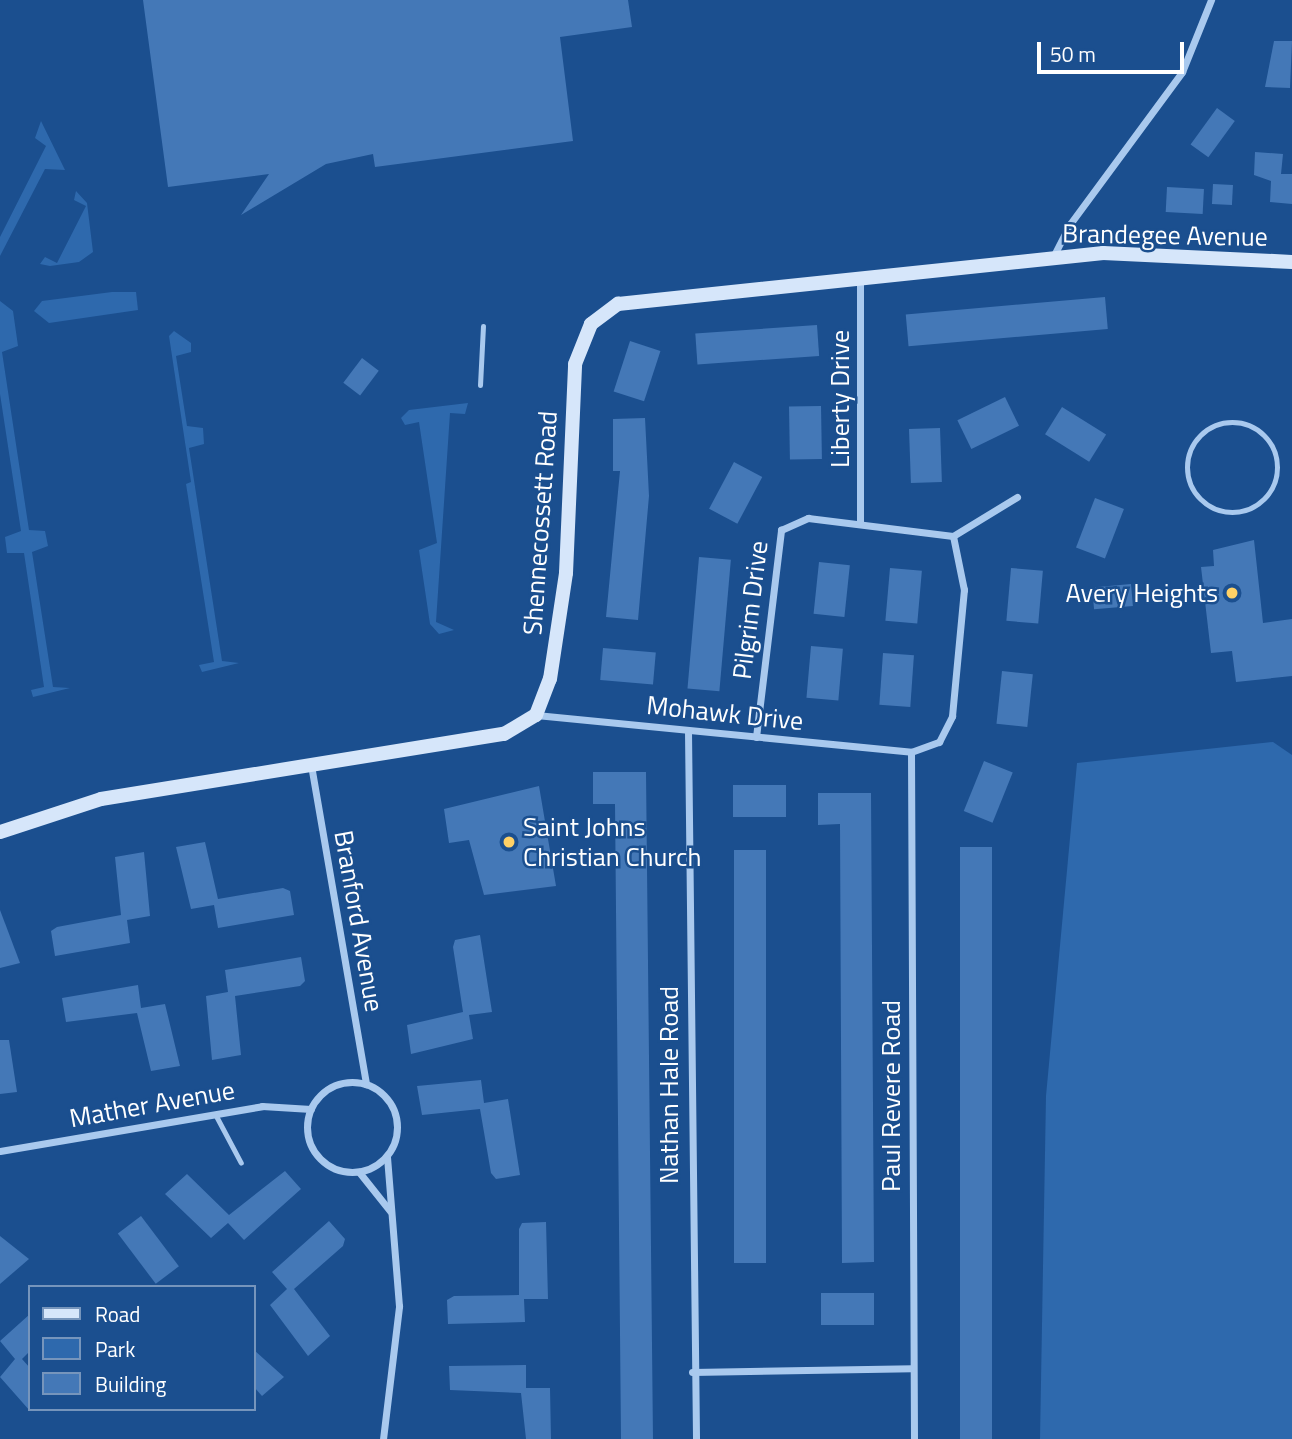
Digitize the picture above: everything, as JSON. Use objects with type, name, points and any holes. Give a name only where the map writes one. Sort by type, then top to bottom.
[{"type":"street","points":[[1053,257],[1070,224],[1182,72],[1211,0]]},
{"type":"street","name":"Brandegee Avenue","points":[[1037,258],[1103,253],[1292,262]]},
{"type":"street","name":"Shennecossett Road","points":[[536,715],[557,637],[574,376],[591,324],[609,307],[637,298],[1037,258]]},
{"type":"street","name":"Liberty Drive","points":[[860,276],[860,523]]},
{"type":"street","points":[[860,523],[953,536],[1017,497]]},
{"type":"street","name":"Pilgrim Drive","points":[[756,737],[781,530],[808,518],[860,523]]},
{"type":"street","points":[[911,752],[939,742],[952,716],[964,590],[953,536]]},
{"type":"street","points":[[0,832],[101,799],[504,734],[536,715]]},
{"type":"street","name":"Mohawk Drive","points":[[536,715],[911,752]]},
{"type":"street","name":"Nathan Hale Road","points":[[688,731],[692,1372],[696,1439]]},
{"type":"street","name":"Paul Revere Road","points":[[911,752],[914,1439]]},
{"type":"street","name":"Branford Avenue","points":[[311,765],[366,1084]]},
{"type":"street","points":[[383,1439],[399,1306],[387,1156],[394,1142],[394,1112],[366,1084],[331,1087],[311,1109],[307,1136],[320,1160],[359,1172],[390,1212]]},
{"type":"street","name":"Mather Avenue","points":[[0,1151],[262,1106],[311,1109]]},
{"type":"street","points":[[359,1172],[387,1156]]},
{"type":"street","points":[[692,1372],[912,1368]]},
{"type":"lane","points":[[480,385],[483,326]]},
{"type":"lane","points":[[1217,424],[1247,424],[1270,443],[1273,485],[1255,506],[1213,508],[1192,487],[1187,473],[1193,443],[1217,424]]},
{"type":"lane","points":[[215,1114],[242,1163]]},
{"type":"green space","points":[[41,121],[65,170],[45,169],[0,256],[0,237],[46,146],[35,138]]},
{"type":"green space","points":[[76,191],[87,203],[93,252],[79,262],[50,266],[40,264],[45,257],[57,263],[86,206],[74,200]]},
{"type":"green space","points":[[112,292],[136,292],[138,310],[49,323],[34,311],[42,301]]},
{"type":"green space","points":[[0,301],[13,311],[18,346],[2,352],[29,530],[45,531],[48,546],[32,552],[53,687],[70,688],[33,697],[31,690],[44,687],[24,553],[7,553],[5,537],[21,531],[0,394]]},
{"type":"green space","points":[[174,331],[191,343],[191,352],[176,356],[187,426],[203,428],[204,444],[189,448],[222,661],[239,663],[202,672],[199,665],[214,662],[186,484],[191,482],[169,336]]},
{"type":"green space","points":[[468,403],[465,414],[450,413],[436,622],[454,630],[439,634],[430,624],[419,550],[437,543],[419,422],[405,425],[401,418],[409,410]]},
{"type":"green space","points":[[1273,742],[1292,755],[1292,1439],[1040,1439],[1046,1096],[1077,763]]},
{"type":"building","points":[[143,0],[628,0],[632,27],[560,37],[573,141],[375,167],[373,154],[326,164],[241,215],[269,174],[168,187]]},
{"type":"building","points":[[1274,41],[1292,41],[1290,88],[1265,87]]},
{"type":"building","points":[[1217,108],[1235,121],[1208,157],[1191,144]]},
{"type":"building","points":[[1255,152],[1283,154],[1281,174],[1292,174],[1292,204],[1270,202],[1271,181],[1254,175]]},
{"type":"building","points":[[1213,184],[1233,185],[1232,205],[1212,204]]},
{"type":"building","points":[[1167,187],[1204,189],[1203,214],[1166,212]]},
{"type":"building","points":[[1105,297],[1108,329],[909,346],[906,314]]},
{"type":"building","points":[[817,325],[819,356],[697,364],[695,334]]},
{"type":"building","points":[[630,341],[660,351],[644,401],[614,391]]},
{"type":"building","points":[[362,358],[379,371],[360,395],[343,383]]},
{"type":"building","points":[[1005,397],[1019,426],[971,449],[957,420]]},
{"type":"building","points":[[821,406],[822,459],[790,460],[789,407]]},
{"type":"building","points":[[1062,407],[1106,435],[1089,462],[1045,434]]},
{"type":"building","points":[[645,418],[649,496],[638,620],[606,617],[620,471],[613,471],[613,419]]},
{"type":"building","points":[[940,428],[942,482],[911,483],[909,429]]},
{"type":"building","points":[[734,462],[762,477],[737,524],[709,509]]},
{"type":"building","points":[[1095,498],[1124,509],[1105,559],[1076,547]]},
{"type":"building","name":"Avery Heights","points":[[1254,540],[1263,623],[1292,619],[1292,676],[1236,682],[1232,651],[1211,653],[1201,567],[1214,566],[1213,550]]},
{"type":"building","points":[[699,557],[731,560],[719,691],[687,688]]},
{"type":"building","points":[[819,562],[850,565],[844,617],[814,614]]},
{"type":"building","points":[[890,568],[922,571],[917,624],[885,621]]},
{"type":"building","points":[[1011,568],[1043,571],[1038,624],[1006,621]]},
{"type":"building","points":[[1131,584],[1133,606],[1094,609],[1092,587]]},
{"type":"building","points":[[811,646],[843,649],[838,701],[806,698]]},
{"type":"building","points":[[603,648],[656,653],[653,684],[600,680]]},
{"type":"building","points":[[883,653],[914,655],[910,707],[879,705]]},
{"type":"building","points":[[1002,671],[1033,674],[1027,727],[996,724]]},
{"type":"building","points":[[984,761],[1013,773],[993,823],[964,811]]},
{"type":"building","points":[[593,772],[646,772],[653,1439],[621,1439],[615,804],[593,804]]},
{"type":"building","points":[[733,785],[786,785],[786,817],[733,817]]},
{"type":"building","name":"Saint Johns Christian Church","points":[[539,786],[556,886],[484,895],[469,840],[449,843],[444,809]]},
{"type":"building","points":[[818,793],[871,793],[874,1262],[842,1263],[840,824],[818,825]]},
{"type":"building","points":[[205,842],[218,899],[283,888],[290,891],[294,915],[218,928],[214,905],[191,909],[176,847]]},
{"type":"building","points":[[960,847],[992,847],[992,1439],[960,1439]]},
{"type":"building","points":[[734,850],[766,850],[766,1263],[734,1263]]},
{"type":"building","points":[[144,852],[150,916],[127,920],[130,943],[55,956],[51,931],[57,927],[121,915],[115,857]]},
{"type":"building","points":[[0,910],[20,963],[0,968]]},
{"type":"building","points":[[480,935],[492,1012],[469,1015],[473,1039],[411,1054],[407,1025],[463,1012],[453,947],[455,940]]},
{"type":"building","points":[[301,957],[305,981],[300,986],[235,996],[241,1055],[212,1060],[206,996],[228,992],[225,970]]},
{"type":"building","points":[[138,985],[141,1008],[165,1004],[180,1066],[151,1071],[137,1013],[66,1022],[62,998]]},
{"type":"building","points":[[0,1040],[9,1040],[17,1092],[0,1094]]},
{"type":"building","points":[[481,1080],[484,1103],[508,1099],[520,1175],[496,1179],[491,1173],[480,1109],[422,1115],[417,1086]]},
{"type":"building","points":[[285,1171],[301,1189],[244,1240],[228,1223],[211,1238],[165,1194],[187,1174],[229,1215]]},
{"type":"building","points":[[141,1216],[179,1266],[156,1284],[118,1233]]},
{"type":"building","points":[[329,1221],[345,1239],[343,1246],[294,1289],[330,1336],[308,1356],[270,1305],[287,1289],[272,1272]]},
{"type":"building","points":[[546,1222],[548,1299],[524,1299],[525,1322],[448,1324],[447,1300],[454,1296],[519,1295],[519,1229],[522,1223]]},
{"type":"building","points":[[0,1236],[29,1259],[0,1284]]},
{"type":"building","points":[[821,1293],[874,1293],[874,1325],[821,1325]]},
{"type":"building","points":[[28,1316],[28,1353],[22,1359],[28,1366],[28,1409],[0,1377],[15,1359],[0,1341]]},
{"type":"building","points":[[256,1352],[284,1377],[262,1396],[256,1389]]},
{"type":"building","points":[[526,1365],[526,1388],[550,1388],[551,1439],[526,1439],[521,1393],[450,1390],[449,1366]]},
{"type":"place","name":"Avery Heights","points":[[1232,593]]},
{"type":"place","name":"Saint Johns Christian Church","points":[[509,842]]}]
